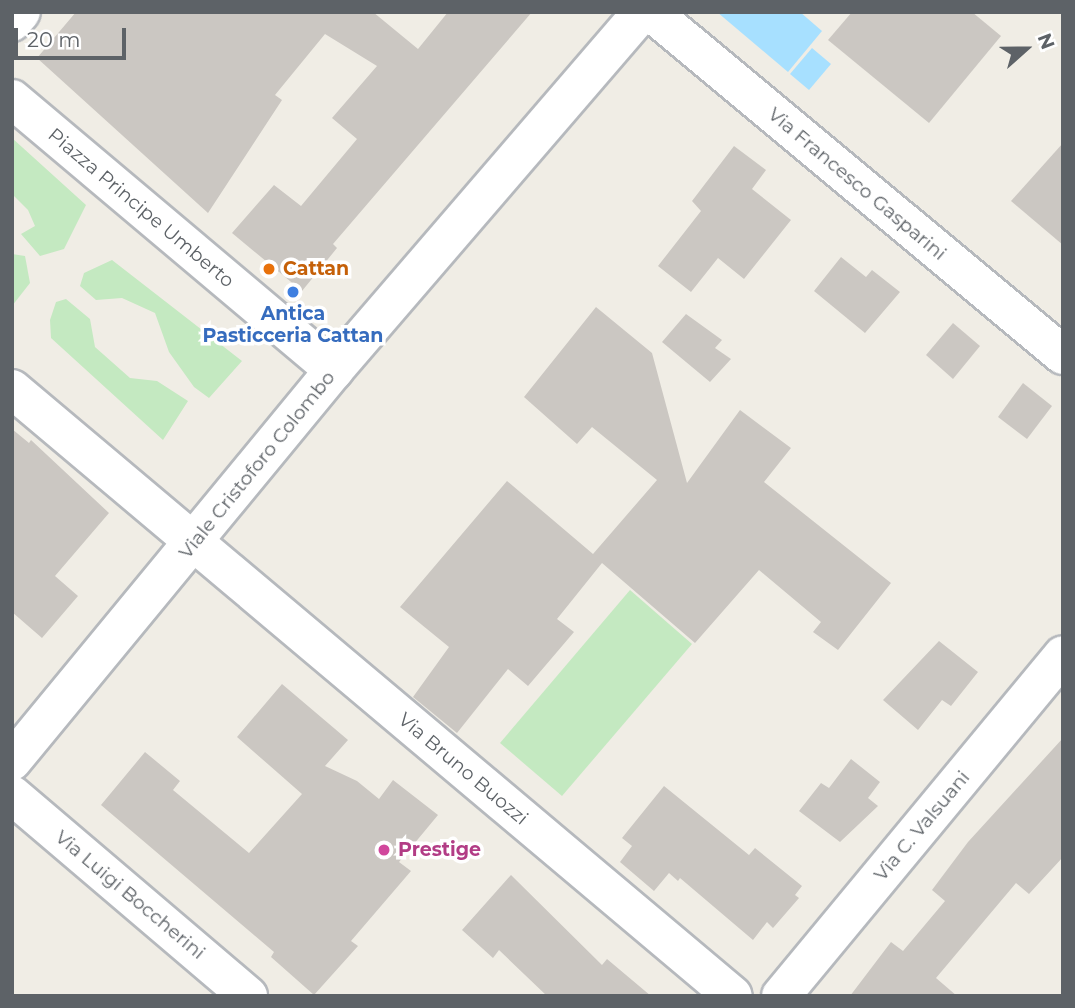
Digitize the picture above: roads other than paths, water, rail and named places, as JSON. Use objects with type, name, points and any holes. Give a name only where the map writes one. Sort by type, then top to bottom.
[{"type":"street","points":[[12,22],[20,12]]},
{"type":"street","name":"Viale Cristoforo Colombo","points":[[12,761],[334,370],[642,12]]},
{"type":"street","name":"Via Francesco Gasparini","points":[[651,12],[1063,355]]},
{"type":"street","name":"Piazza Principe Umberto","points":[[12,99],[334,370]]},
{"type":"street","points":[[12,389],[193,541]]},
{"type":"street","name":"Via Bruno Buozzi","points":[[193,541],[733,996]]},
{"type":"street","name":"Via C. Valsuani","points":[[781,996],[1063,656]]},
{"type":"street","name":"Via Luigi Boccherini","points":[[12,795],[248,996]]},
{"type":"water","points":[[717,12],[800,12],[822,31],[788,72]]},
{"type":"water","points":[[812,48],[831,64],[809,90],[790,74]]},
{"type":"place","name":"Cattan","points":[[269,269]]},
{"type":"place","name":"Antica Pasticceria Cattan","points":[[293,292]]},
{"type":"place","name":"Prestige","points":[[384,850]]}]
